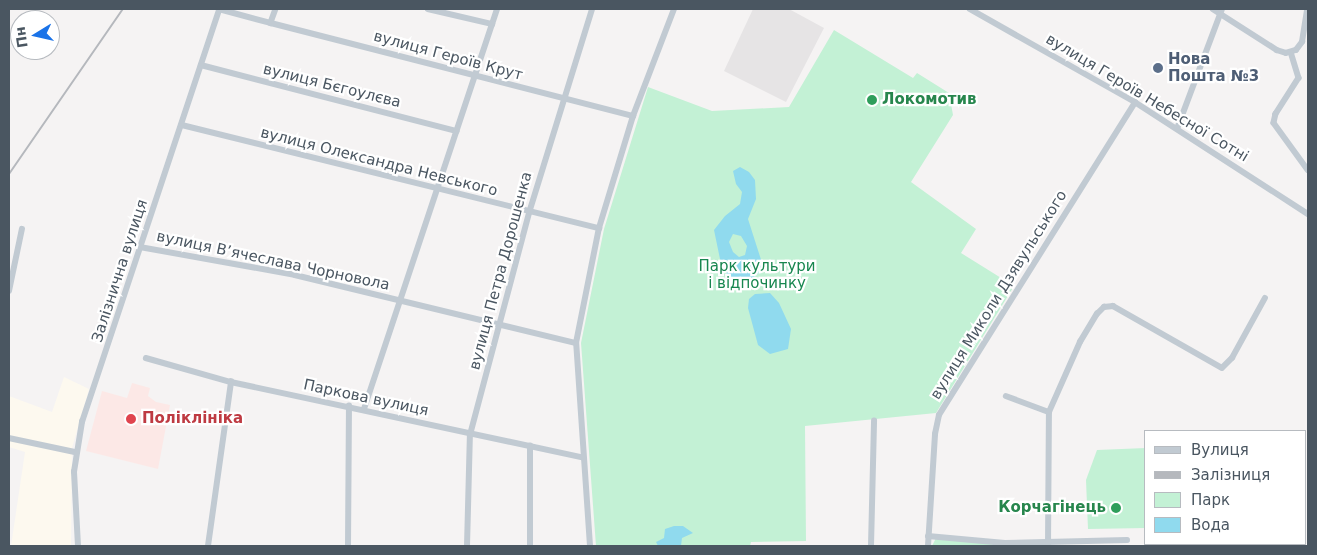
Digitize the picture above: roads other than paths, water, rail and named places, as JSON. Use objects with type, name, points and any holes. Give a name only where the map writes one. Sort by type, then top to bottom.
[{"type":"street","name":"вулиця Героїв Крут","points":[[219,9],[633,116]]},
{"type":"street","name":"Залізнична вулиця","points":[[78,546],[75,452],[82,422],[219,9]]},
{"type":"street","points":[[271,23],[276,9]]},
{"type":"street","points":[[428,9],[492,24]]},
{"type":"street","points":[[364,409],[497,9]]},
{"type":"street","name":"вулиця Петра Дорошенка","points":[[467,546],[470,434],[529,213],[562,99],[592,9]]},
{"type":"street","points":[[590,546],[582,456],[576,343],[599,228],[633,116],[672,9]]},
{"type":"street","name":"вулиця Героїв Небесної Сотні","points":[[970,9],[1135,102],[1308,214]]},
{"type":"street","points":[[1213,9],[1221,11],[1278,50],[1291,52]]},
{"type":"street","points":[[1291,52],[1302,42],[1307,9]]},
{"type":"street","points":[[1177,129],[1221,11]]},
{"type":"street","points":[[1291,52],[1299,78],[1276,114],[1274,123],[1308,170]]},
{"type":"street","name":"вулиця Бєгоулєва","points":[[201,65],[457,131]]},
{"type":"street","name":"вулиця Миколи Дзявульського","points":[[928,546],[939,415],[1135,102]]},
{"type":"street","name":"вулиця Олександра Невського","points":[[182,125],[529,213],[599,228]]},
{"type":"street","points":[[9,291],[22,228]]},
{"type":"street","name":"вулиця Вʼячеслава Чорновола","points":[[140,246],[295,275],[401,300],[500,327],[576,343]]},
{"type":"street","points":[[1048,544],[1049,412],[1080,342],[1104,307],[1113,306],[1222,368],[1232,358],[1265,298]]},
{"type":"street","name":"Паркова вулиця","points":[[146,358],[231,382],[364,409],[470,434],[582,456]]},
{"type":"street","points":[[208,546],[231,382]]},
{"type":"street","points":[[1006,396],[1049,412]]},
{"type":"street","points":[[348,546],[349,406]]},
{"type":"street","points":[[871,546],[874,421]]},
{"type":"street","points":[[9,438],[75,452]]},
{"type":"street","points":[[530,446],[530,546]]},
{"type":"street","points":[[928,536],[1005,543],[1048,544],[1127,540]]},
{"type":"water","points":[[740,167],[749,172],[755,180],[756,199],[748,219],[764,269],[747,282],[728,276],[720,259],[714,230],[725,216],[740,204],[742,192],[736,184],[733,171]],"holes":[[[733,234],[741,236],[747,246],[745,255],[739,257],[733,252],[729,242]]]},
{"type":"water","points":[[770,293],[779,303],[791,329],[788,349],[770,354],[758,345],[748,308],[749,299],[755,294]]},
{"type":"water","points":[[683,526],[693,533],[682,538],[681,546],[658,546],[656,542],[664,538],[665,529]]},
{"type":"railway","points":[[9,174],[123,9]]},
{"type":"place","name":"Нова Пошта №3","points":[[1158,68]]},
{"type":"place","name":"Локомотив","points":[[872,100]]},
{"type":"place","name":"Поліклініка","points":[[131,419]]},
{"type":"place","name":"Корчагінець","points":[[1116,508]]},
{"type":"park label","name":"Парк культури і відпочинку","points":[[757,274]]}]
